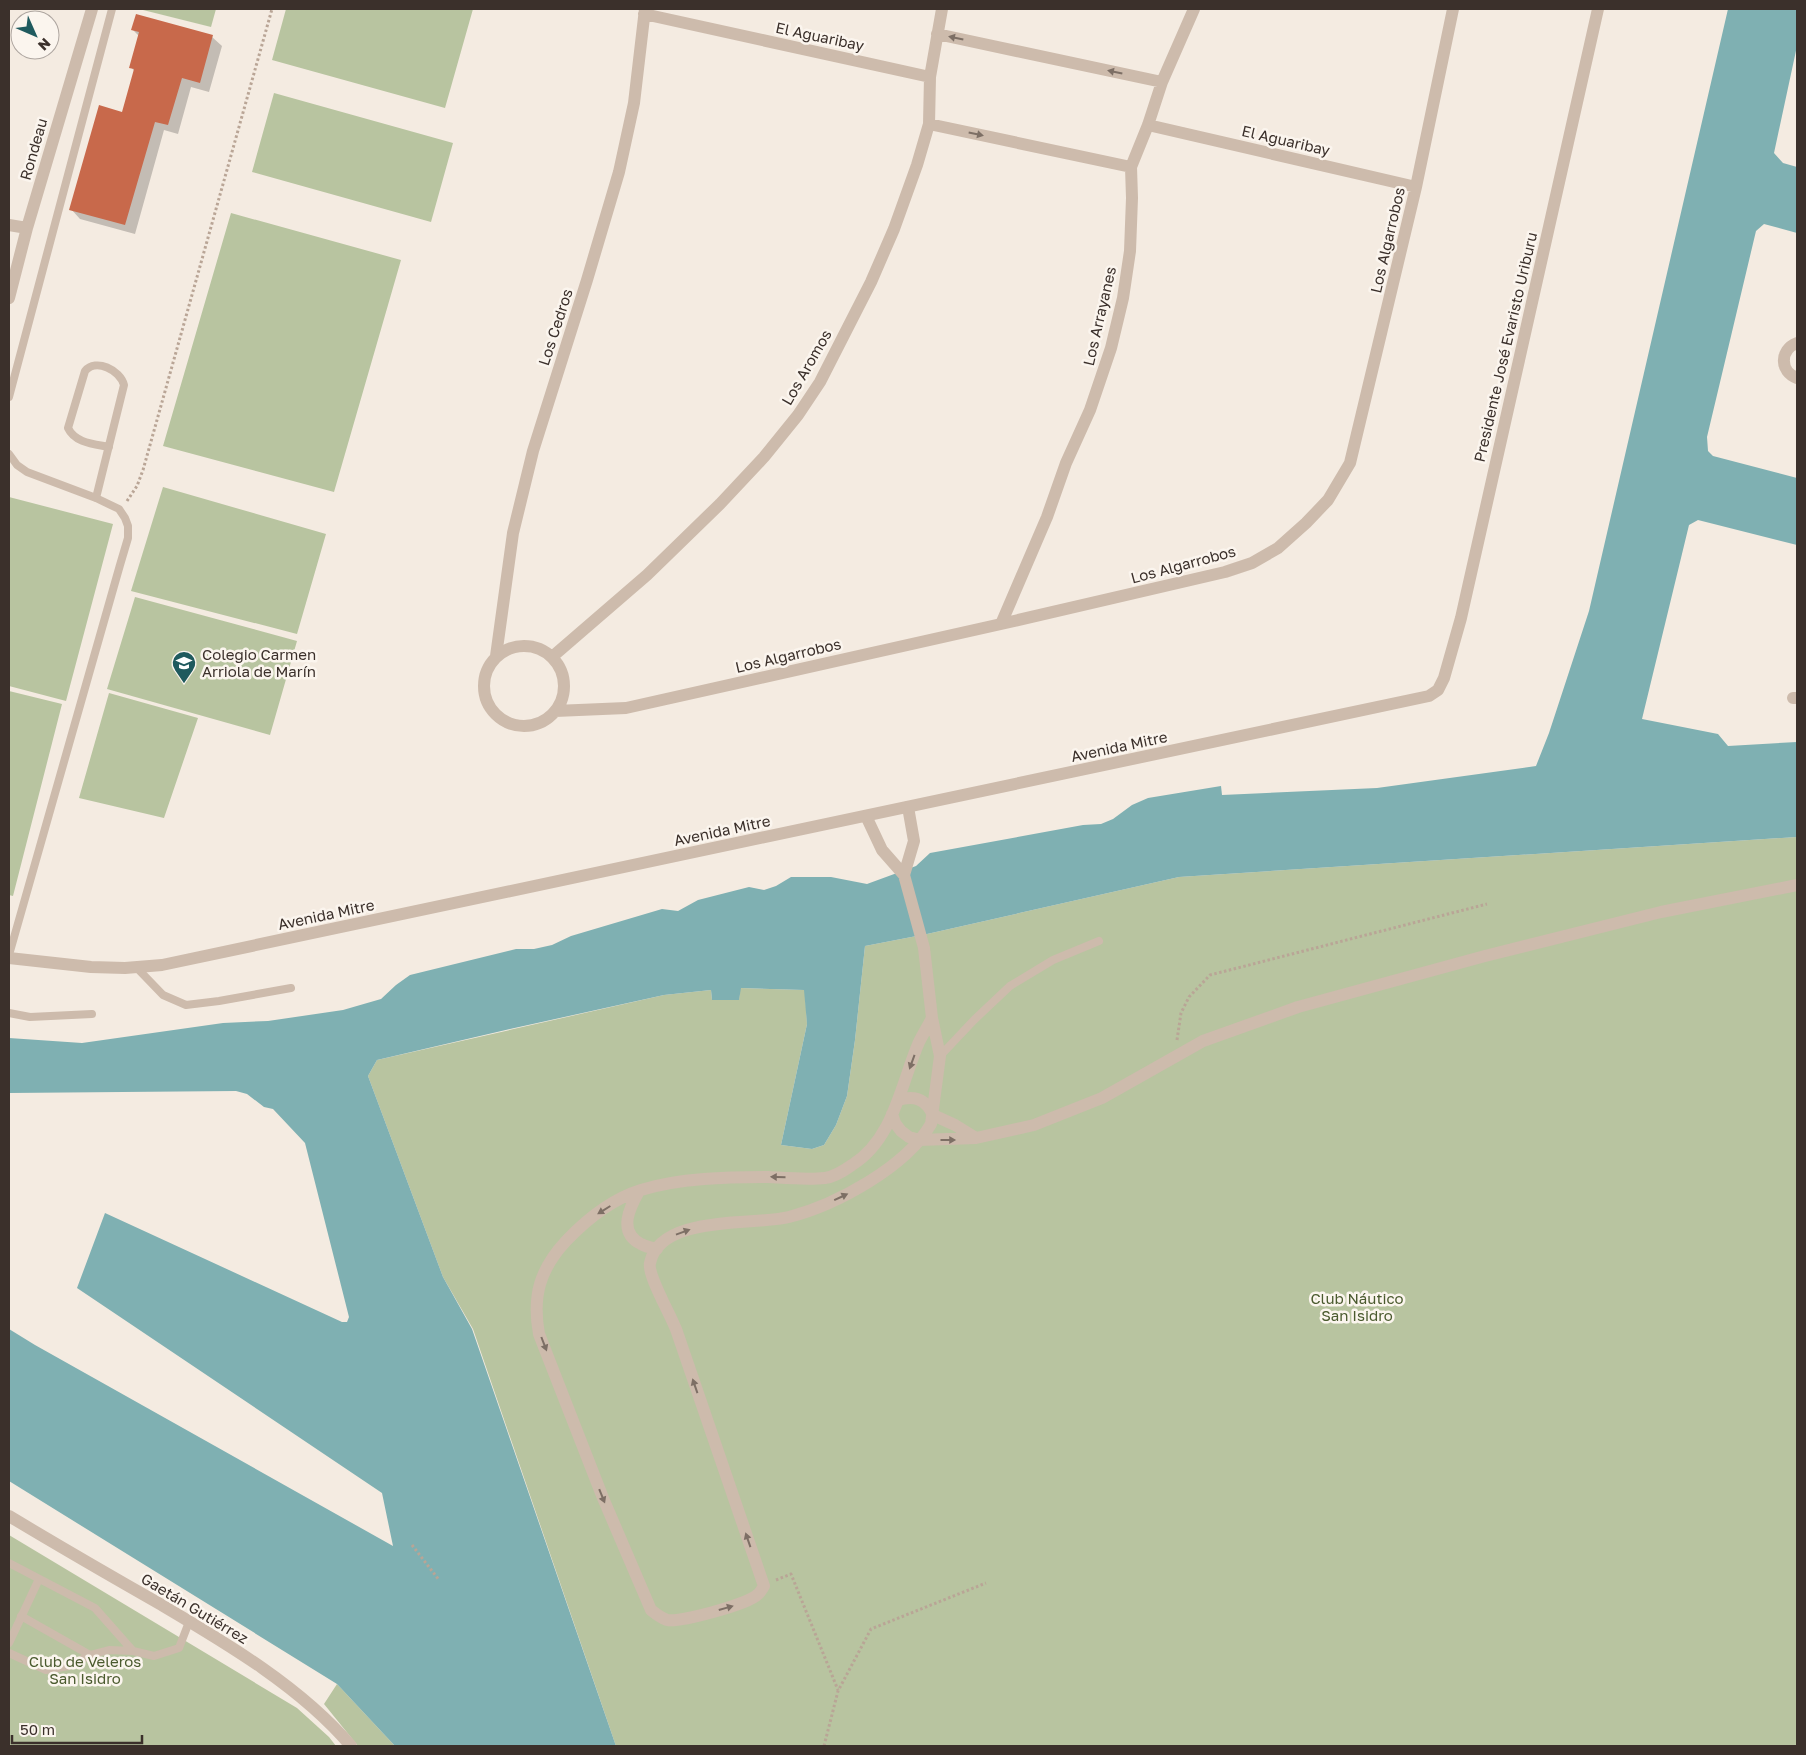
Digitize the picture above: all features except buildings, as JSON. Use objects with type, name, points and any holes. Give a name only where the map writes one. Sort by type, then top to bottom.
[{"type":"street","name":"Rondeau","points":[[9,298],[27,228],[92,9]]},
{"type":"street","name":"Los Aromos","points":[[552,657],[647,575],[720,504],[764,457],[798,415],[820,382],[871,282],[917,165],[929,124],[930,77],[942,9]]},
{"type":"street","name":"Los Arrayanes","points":[[1001,624],[1047,517],[1066,463],[1090,410],[1111,348],[1123,298],[1130,251],[1131,167],[1148,125],[1162,82],[1194,9]]},
{"type":"street","name":"Los Algarrobos","points":[[555,711],[626,708],[1001,624],[1225,572],[1252,563],[1278,548],[1328,500],[1350,463],[1416,186],[1453,9]]},
{"type":"street","name":"Presidente José Evaristo Uriburu","points":[[1438,690],[1444,678],[1461,618],[1598,9]]},
{"type":"street","name":"El Aguaribay","points":[[644,11],[930,77]]},
{"type":"street","name":"Los Cedros","points":[[555,711],[546,720],[533,725],[520,726],[507,722],[496,715],[488,705],[484,692],[484,679],[488,667],[496,656],[513,533],[533,451],[619,172],[634,103],[644,11]]},
{"type":"street","points":[[937,34],[1162,82]]},
{"type":"street","points":[[929,124],[1131,167]]},
{"type":"street","name":"El Aguaribay","points":[[1148,125],[1416,186]]},
{"type":"street","points":[[9,224],[27,228]]},
{"type":"street","points":[[1797,344],[1789,347],[1784,363],[1789,374],[1797,378]]},
{"type":"street","points":[[496,656],[507,649],[518,646],[531,646],[542,650],[552,657],[560,666],[564,677],[562,700],[555,711]]},
{"type":"street","name":"Avenida Mitre","points":[[9,957],[91,967],[136,967],[172,963],[1430,696],[1438,690]]},
{"type":"street","points":[[905,878],[914,841],[908,807]]},
{"type":"street","points":[[866,816],[882,850],[905,878],[924,948],[932,1018],[940,1056],[931,1124],[926,1133],[902,1157],[857,1189],[819,1208],[786,1217],[703,1225],[678,1233],[666,1240],[657,1249],[650,1262],[649,1271],[672,1317],[764,1586],[757,1596],[746,1602],[682,1620],[668,1620],[651,1610],[603,1498],[539,1334],[535,1313],[538,1286],[556,1252],[583,1223],[619,1200],[639,1190],[671,1183],[754,1177],[826,1178],[852,1165],[875,1145],[886,1128],[920,1041],[932,1018]]},
{"type":"street","points":[[892,1114],[895,1123],[901,1131],[909,1137],[918,1140],[976,1138],[1034,1125],[1102,1098],[1203,1041],[1298,1008],[1484,956],[1661,912],[1797,885]]},
{"type":"street","points":[[898,1100],[915,1098],[930,1107],[933,1115],[955,1125],[976,1138]]},
{"type":"street","points":[[639,1190],[628,1211],[627,1226],[640,1244],[657,1249]]},
{"type":"street","name":"Gaetán Gutiérrez","points":[[9,1516],[242,1654],[303,1700],[351,1746]]},
{"type":"lane","points":[[9,396],[112,9]]},
{"type":"lane","points":[[96,498],[124,385],[117,371],[94,365],[89,366],[85,371],[68,428],[71,435],[79,440],[108,447]]},
{"type":"lane","points":[[9,454],[17,465],[27,472],[96,498],[119,509],[128,526],[128,538],[9,957]]},
{"type":"lane","points":[[940,1056],[1010,986],[1053,960],[1099,941]]},
{"type":"lane","points":[[136,967],[164,995],[186,1004],[219,1001],[291,988]]},
{"type":"lane","points":[[9,1013],[30,1017],[92,1014]]},
{"type":"lane","points":[[9,1563],[95,1608],[133,1651]]},
{"type":"lane","points":[[9,1643],[39,1579]]},
{"type":"lane","points":[[21,1616],[90,1655]]},
{"type":"lane","points":[[9,1653],[46,1670],[69,1666],[90,1655],[109,1650],[133,1651],[154,1656],[179,1648],[189,1622]]},
{"type":"path","points":[[119,509],[129,499],[137,486],[143,470],[272,9]]},
{"type":"path","points":[[1177,1056],[1176,1042],[1181,1014],[1189,997],[1210,975],[1487,904]]},
{"type":"path","points":[[412,1545],[439,1580]]},
{"type":"path","points":[[764,1586],[791,1574],[838,1691]]},
{"type":"path","points":[[824,1746],[838,1691],[871,1629],[986,1583]]},
{"type":"green space","points":[[139,9],[216,9],[211,27]]},
{"type":"green space","points":[[286,9],[473,9],[445,108],[272,60]]},
{"type":"green space","points":[[274,93],[453,143],[431,222],[252,172]]},
{"type":"green space","points":[[231,213],[401,260],[334,492],[163,446]]},
{"type":"green space","points":[[163,487],[326,534],[297,634],[131,591]]},
{"type":"green space","points":[[9,497],[113,524],[66,701],[9,686]]},
{"type":"green space","points":[[135,597],[297,641],[270,735],[107,689]]},
{"type":"green space","points":[[9,691],[62,704],[13,896],[9,895]]},
{"type":"green space","points":[[109,693],[198,718],[164,818],[79,798]]},
{"type":"green space","name":"Club Náutico San Isidro","points":[[1797,837],[1797,1746],[616,1746],[473,1329],[443,1277],[368,1076],[377,1060],[664,995],[711,990],[712,1000],[739,1000],[740,988],[805,990],[807,1024],[781,1145],[812,1149],[824,1145],[836,1125],[847,1096],[865,946],[927,934],[1179,877]]},
{"type":"green space","name":"Club de Veleros San Isidro","points":[[9,1535],[297,1708],[329,1737],[336,1746],[9,1746]]},
{"type":"green space","points":[[337,1684],[395,1746],[358,1746],[324,1704]]},
{"type":"water","points":[[1728,9],[1797,9],[1797,46],[1774,153],[1783,163],[1797,167],[1797,233],[1764,224],[1756,231],[1707,437],[1708,451],[1713,456],[1797,478],[1797,545],[1698,520],[1689,525],[1642,719],[1718,734],[1728,746],[1797,742],[1797,837],[1179,877],[927,934],[865,946],[847,1096],[836,1125],[824,1145],[812,1149],[781,1145],[807,1024],[804,990],[741,988],[739,1000],[712,1000],[711,990],[664,995],[377,1060],[368,1076],[443,1277],[472,1329],[616,1746],[395,1746],[337,1684],[9,1481],[9,1329],[393,1546],[382,1493],[77,1288],[105,1213],[342,1322],[347,1322],[349,1317],[305,1143],[273,1109],[264,1107],[247,1094],[236,1091],[9,1093],[9,1038],[82,1043],[223,1023],[268,1021],[343,1010],[381,999],[410,975],[516,949],[534,949],[552,945],[571,936],[662,909],[678,911],[698,900],[749,887],[764,890],[776,886],[791,877],[831,877],[867,884],[916,866],[930,853],[1083,825],[1101,824],[1113,819],[1132,805],[1148,798],[1221,786],[1222,795],[1377,788],[1536,766],[1549,733],[1589,611]]},
{"type":"place","name":"Colegio Carmen Arriola de Marín","points":[[184,684]]}]
